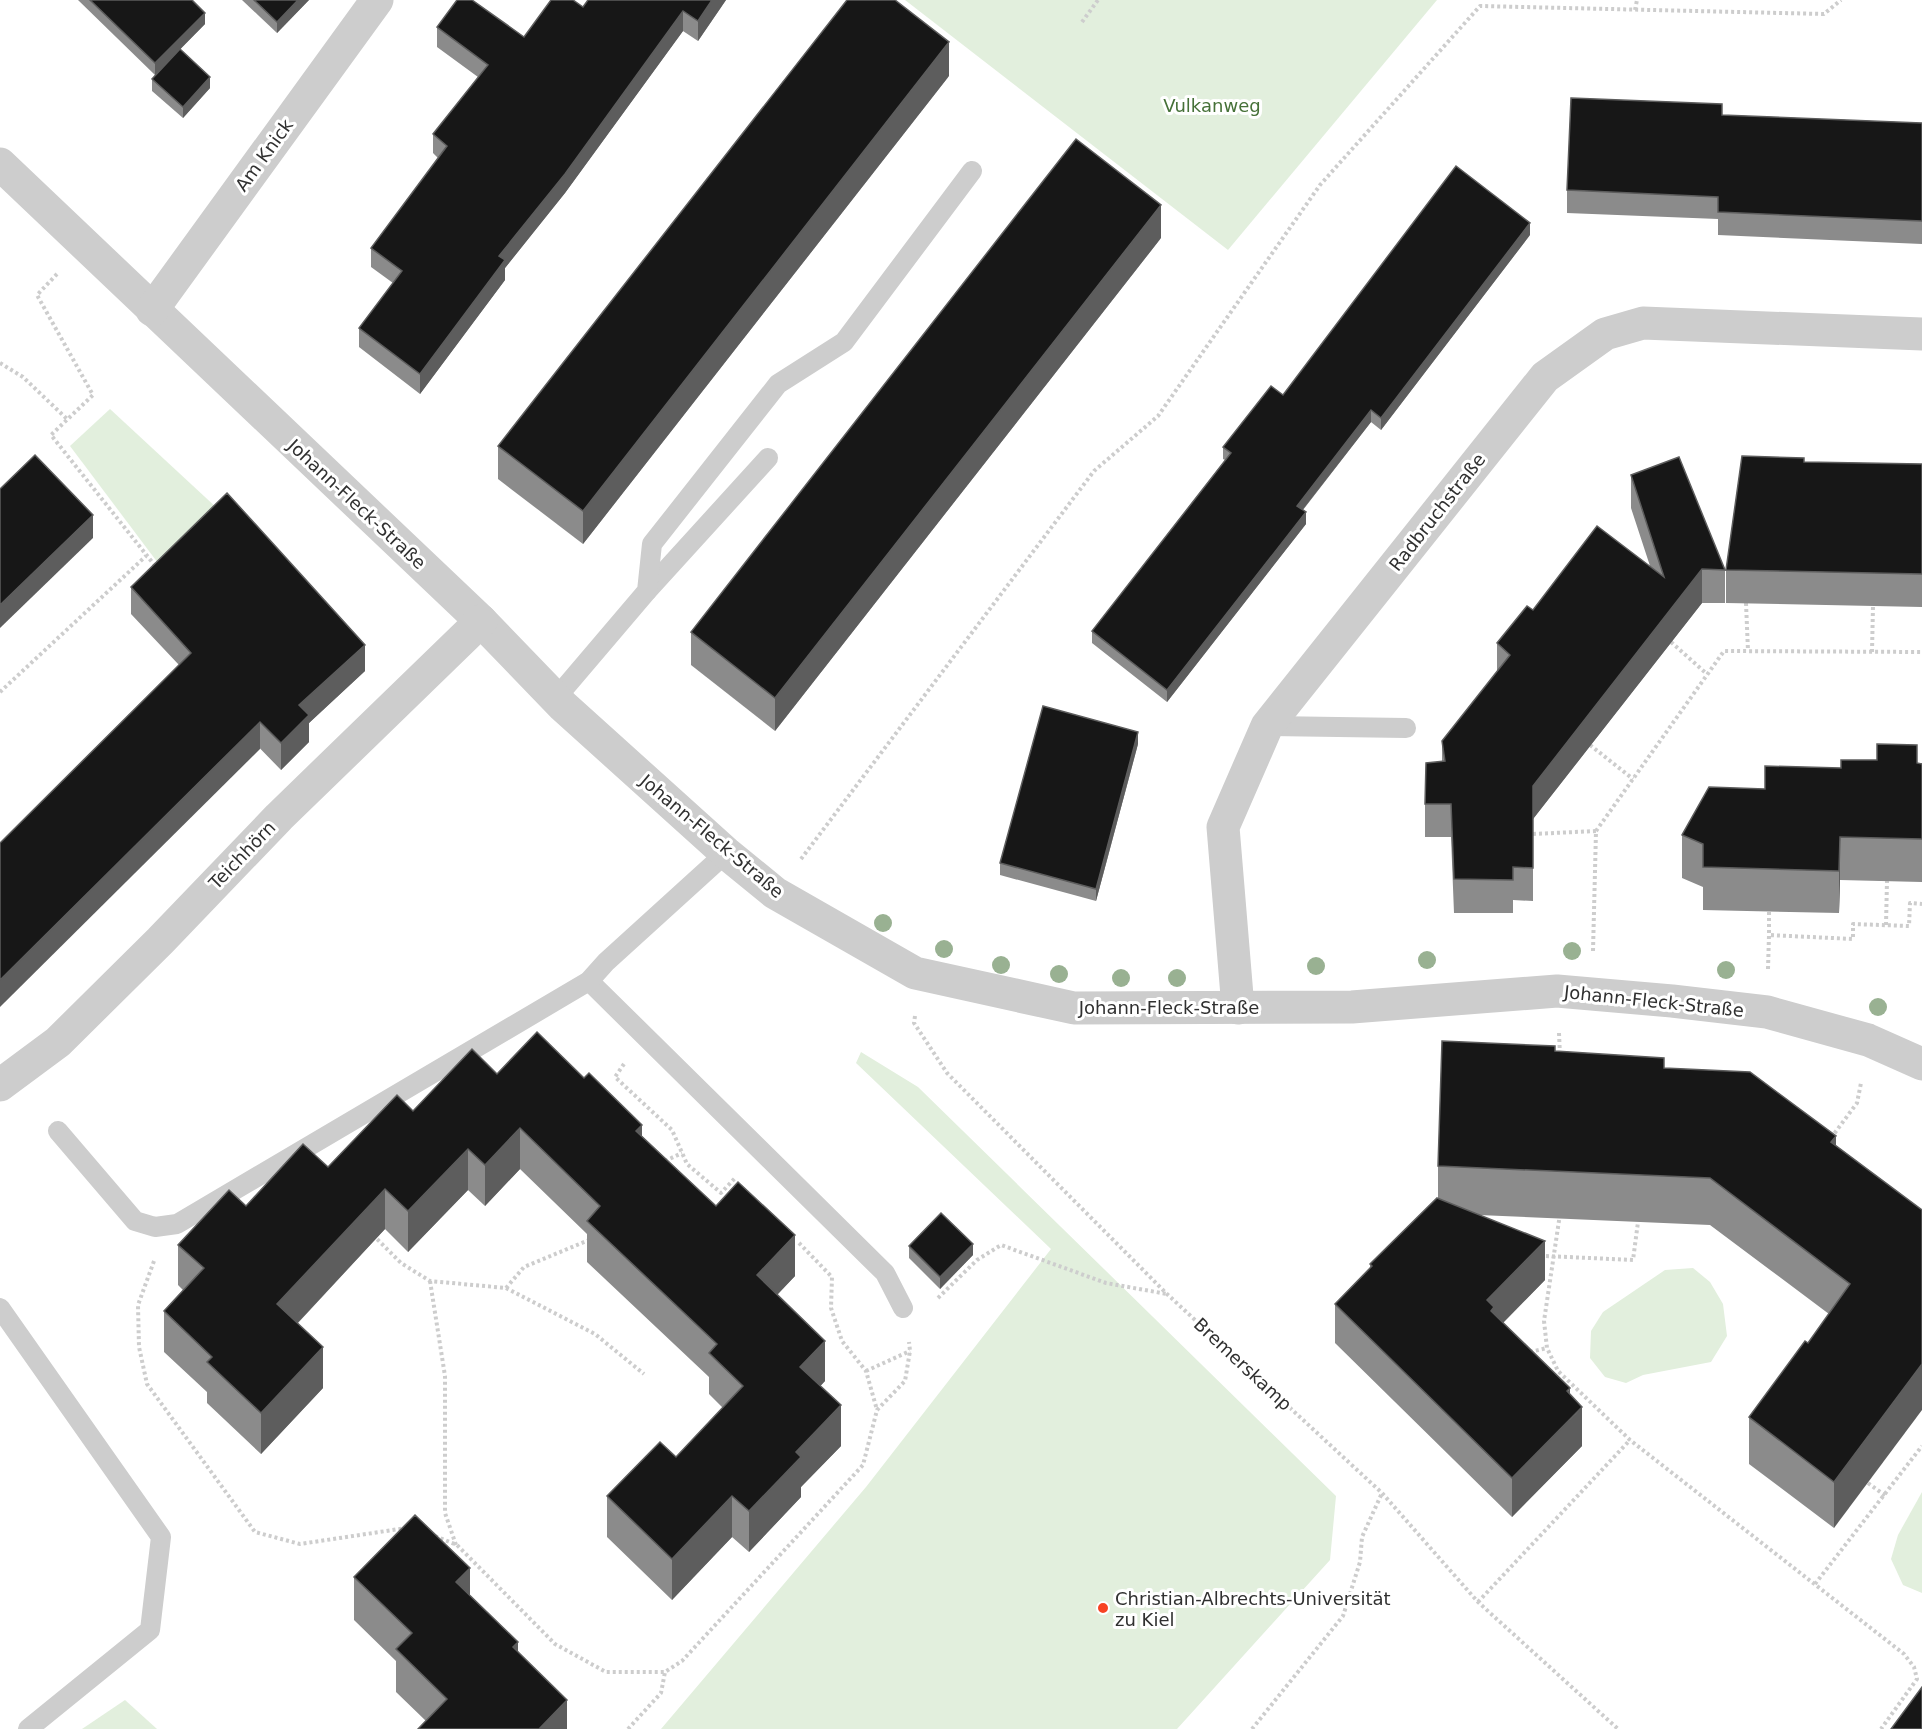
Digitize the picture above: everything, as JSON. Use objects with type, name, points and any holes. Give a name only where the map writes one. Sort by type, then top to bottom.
[{"type":"street","name":"Am Knick","points":[[152,310],[377,0]]},
{"type":"street","name":"Johann-Fleck-Straße","points":[[0,164],[481,621],[556,698],[726,853],[776,893],[915,973],[1074,1008],[1352,1007],[1557,991],[1592,994],[1767,1012],[1868,1040],[1922,1064]]},
{"type":"street","name":"Radbruchstraße","points":[[1238,1008],[1223,827],[1267,726],[1545,377],[1605,334],[1643,323],[1922,334]]},
{"type":"street","name":"Teichhörn","points":[[0,1085],[58,1042],[160,941],[279,817],[481,621]]},
{"type":"lane","points":[[646,591],[652,544],[778,384],[844,342],[972,171]]},
{"type":"lane","points":[[556,698],[646,591],[768,458]]},
{"type":"lane","points":[[1267,726],[1406,728]]},
{"type":"lane","points":[[58,1131],[135,1221],[155,1227],[177,1224],[589,981],[606,962],[726,853]]},
{"type":"lane","points":[[589,981],[885,1273],[903,1308]]},
{"type":"lane","points":[[0,1308],[160,1538],[150,1630],[28,1729]]},
{"type":"path","points":[[1082,22],[1098,0]]},
{"type":"path","points":[[1635,10],[1637,0]]},
{"type":"path","points":[[776,893],[1094,471],[1158,416],[1320,185],[1480,6],[1824,14],[1841,0]]},
{"type":"path","points":[[85,245],[37,295],[93,395],[51,435],[146,556],[157,567],[166,568]]},
{"type":"path","points":[[0,363],[23,377],[67,419]]},
{"type":"path","points":[[0,692],[146,556]]},
{"type":"path","points":[[1746,603],[1748,651]]},
{"type":"path","points":[[1872,652],[1873,606]]},
{"type":"path","points":[[1671,642],[1707,674]]},
{"type":"path","points":[[1592,994],[1596,831],[1724,651],[1922,652]]},
{"type":"path","points":[[1590,745],[1633,779]]},
{"type":"path","points":[[1533,834],[1596,831]]},
{"type":"path","points":[[1886,925],[1887,881]]},
{"type":"path","points":[[1769,935],[1853,939],[1853,924],[1909,926],[1910,903],[1922,904]]},
{"type":"path","points":[[1767,1012],[1769,912]]},
{"type":"path","name":"Bremerskamp","points":[[915,973],[914,1023],[947,1073],[1167,1294],[1382,1493],[1478,1602],[1618,1729]]},
{"type":"path","points":[[1557,991],[1561,1062]]},
{"type":"path","points":[[643,1035],[615,1077],[672,1130],[687,1164],[721,1193],[762,1151]]},
{"type":"path","points":[[1825,1146],[1857,1103],[1868,1040]]},
{"type":"path","points":[[664,1161],[682,1153]]},
{"type":"path","points":[[735,1179],[742,1186]]},
{"type":"path","points":[[1562,1204],[1544,1321],[1547,1348],[1558,1371],[1630,1440],[1904,1654],[1914,1667],[1917,1679],[1881,1729]]},
{"type":"path","points":[[1546,1256],[1633,1260],[1638,1222]]},
{"type":"path","points":[[155,1227],[158,1250],[138,1305],[139,1347],[147,1384],[255,1532],[300,1544],[417,1527]]},
{"type":"path","points":[[367,1229],[401,1263],[430,1281],[485,1284],[506,1288],[595,1334],[644,1374]]},
{"type":"path","points":[[506,1288],[524,1267],[590,1240],[597,1232]]},
{"type":"path","points":[[795,1238],[831,1277],[831,1308],[842,1341],[866,1371],[877,1410]]},
{"type":"path","points":[[427,1532],[457,1545],[555,1644],[606,1672],[665,1672],[682,1661],[863,1465],[877,1410],[905,1381],[910,1351],[903,1308],[941,1297],[978,1260],[1001,1245],[1106,1283],[1167,1294]]},
{"type":"path","points":[[430,1281],[445,1376],[445,1512],[457,1545]]},
{"type":"path","points":[[1528,1352],[1547,1348]]},
{"type":"path","points":[[866,1371],[910,1351]]},
{"type":"path","points":[[1560,1387],[1567,1379]]},
{"type":"path","points":[[1478,1602],[1630,1440]]},
{"type":"path","points":[[1815,1584],[1886,1496],[1922,1446]]},
{"type":"path","points":[[1868,1484],[1886,1496]]},
{"type":"path","points":[[1252,1729],[1343,1616],[1360,1562],[1362,1537],[1382,1493]]},
{"type":"path","points":[[628,1729],[661,1694],[665,1672]]},
{"type":"green space","name":"Vulkanweg","points":[[905,0],[1437,0],[1228,250]]},
{"type":"green space","points":[[110,409],[219,510],[158,563],[70,446]]},
{"type":"green space","name":"Christian-Albrechts-Universität zu Kiel","points":[[861,1052],[918,1087],[1336,1496],[1330,1560],[1177,1729],[661,1729],[866,1487],[1051,1249],[856,1063]]},
{"type":"green space","points":[[1693,1268],[1710,1282],[1723,1304],[1727,1336],[1711,1362],[1643,1375],[1626,1383],[1605,1377],[1590,1358],[1591,1331],[1603,1312],[1665,1270]]},
{"type":"green space","points":[[1922,1492],[1922,1593],[1903,1585],[1891,1559],[1898,1535]]},
{"type":"green space","points":[[125,1700],[157,1729],[82,1729]]},
{"type":"building","points":[[90,0],[192,0],[205,13],[155,63]]},
{"type":"building","points":[[254,0],[298,0],[277,22]]},
{"type":"building","points":[[457,0],[472,0],[524,37],[551,0],[573,0],[583,7],[588,0],[712,0],[698,21],[683,11],[565,174],[499,256],[505,260],[420,374],[359,328],[402,271],[371,248],[447,146],[433,134],[488,65],[437,27]]},
{"type":"building","points":[[847,0],[895,0],[949,42],[583,511],[498,446]]},
{"type":"building","points":[[180,49],[210,77],[183,107],[152,79]]},
{"type":"building","points":[[1571,98],[1722,104],[1722,115],[1922,123],[1922,221],[1718,212],[1718,197],[1567,190]]},
{"type":"building","points":[[1076,139],[1161,205],[775,698],[691,632]]},
{"type":"building","points":[[1456,166],[1530,223],[1381,418],[1371,410],[1297,506],[1306,512],[1167,690],[1092,631],[1231,453],[1223,447],[1271,386],[1283,395]]},
{"type":"building","points":[[35,455],[93,515],[0,605],[0,489]]},
{"type":"building","points":[[1742,456],[1804,458],[1804,462],[1922,464],[1922,574],[1726,570]]},
{"type":"building","points":[[1679,457],[1725,570],[1702,569],[1533,786],[1533,868],[1513,867],[1513,880],[1454,879],[1451,804],[1425,804],[1426,763],[1445,761],[1442,741],[1510,655],[1497,643],[1527,606],[1533,610],[1597,526],[1664,577],[1631,475]]},
{"type":"building","points":[[227,493],[365,645],[299,705],[309,715],[281,743],[260,722],[0,980],[0,843],[191,653],[131,587]]},
{"type":"building","points":[[1043,706],[1138,732],[1096,889],[1000,863]]},
{"type":"building","points":[[1877,744],[1917,745],[1917,763],[1922,764],[1922,839],[1840,837],[1839,871],[1703,867],[1703,844],[1682,835],[1709,787],[1765,789],[1765,766],[1841,768],[1841,760],[1877,760]]},
{"type":"building","points":[[537,1032],[584,1078],[589,1073],[642,1125],[636,1131],[716,1206],[738,1182],[795,1235],[757,1275],[825,1341],[800,1367],[841,1405],[796,1452],[801,1457],[749,1511],[732,1496],[672,1559],[607,1496],[660,1442],[676,1457],[743,1386],[709,1353],[717,1344],[587,1221],[600,1206],[520,1128],[485,1165],[468,1149],[408,1211],[385,1189],[277,1304],[323,1347],[261,1413],[207,1362],[212,1357],[164,1311],[204,1268],[178,1245],[229,1190],[246,1206],[303,1144],[328,1167],[397,1095],[413,1111],[472,1049],[497,1074]]},
{"type":"building","points":[[1442,1041],[1555,1046],[1555,1051],[1664,1058],[1664,1068],[1750,1072],[1836,1136],[1831,1142],[1922,1210],[1922,1364],[1834,1482],[1749,1417],[1805,1341],[1808,1343],[1850,1284],[1710,1178],[1438,1166]]},
{"type":"building","points":[[1437,1198],[1545,1241],[1487,1300],[1494,1307],[1491,1311],[1570,1388],[1567,1391],[1582,1407],[1512,1478],[1335,1304],[1372,1266],[1370,1264]]},
{"type":"building","points":[[941,1213],[973,1244],[940,1277],[909,1246]]},
{"type":"building","points":[[415,1515],[470,1568],[456,1582],[518,1642],[513,1647],[567,1700],[539,1729],[418,1729],[447,1699],[396,1649],[412,1633],[354,1577]]},
{"type":"building","points":[[1922,1687],[1922,1729],[1891,1729]]},
{"type":"place","name":"Christian-Albrechts-Universität zu Kiel","points":[[1103,1608]]}]
